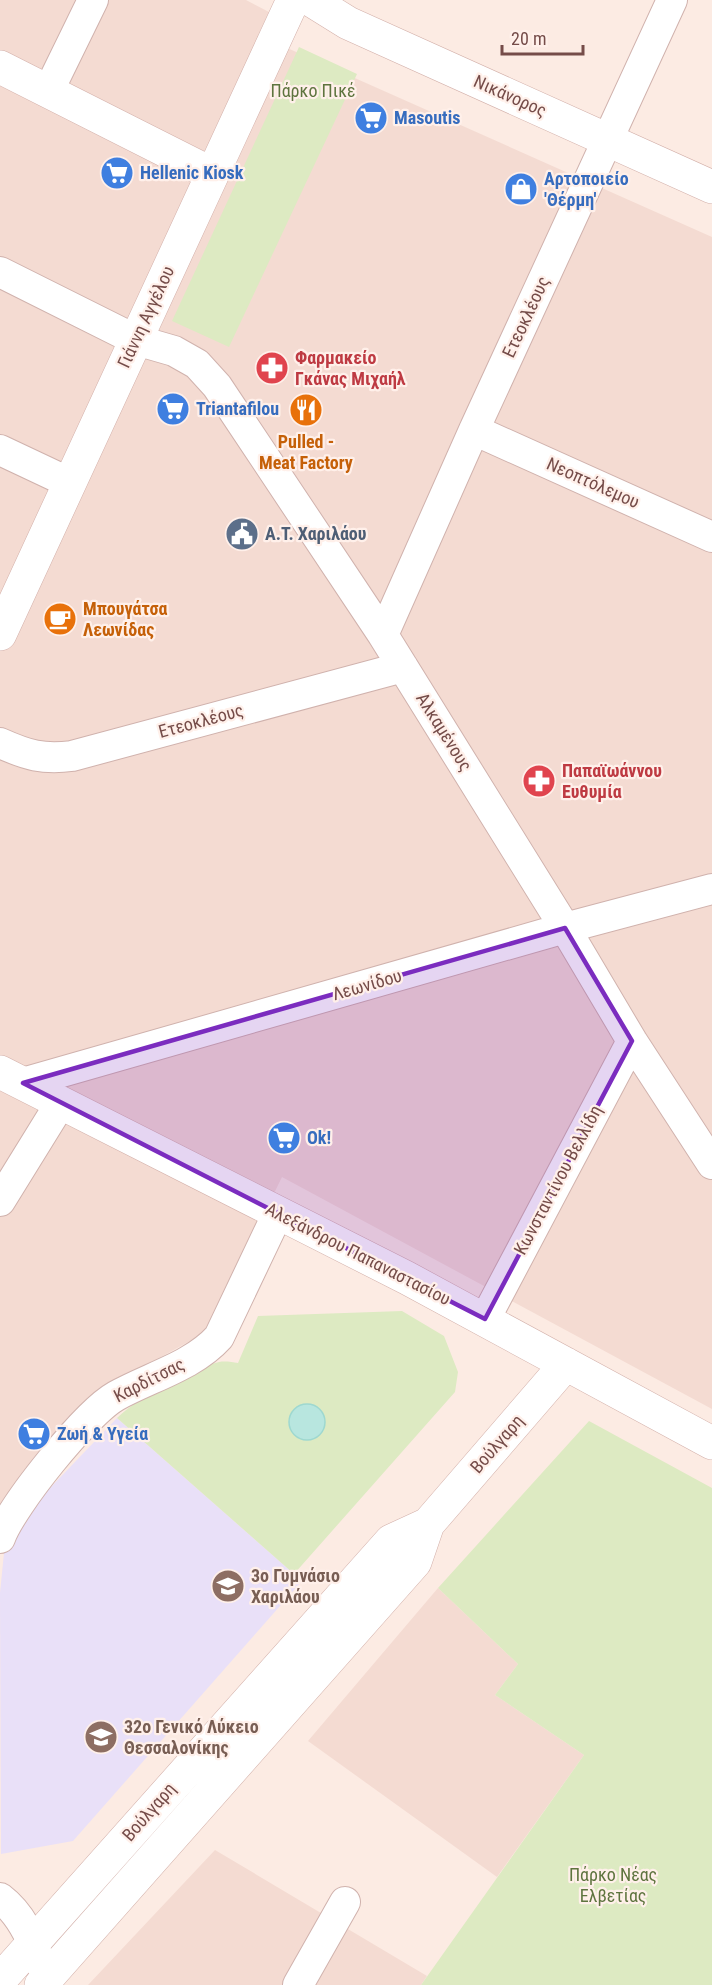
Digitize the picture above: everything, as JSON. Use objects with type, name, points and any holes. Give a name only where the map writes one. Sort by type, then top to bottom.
[{"type":"main road","name":"Γιάννη Αγγέλου","points":[[0,634],[293,0]]},
{"type":"main road","name":"Νικάνορος","points":[[311,0],[348,23],[712,187]]},
{"type":"main road","points":[[0,67],[212,174]]},
{"type":"main road","name":"Αλεξάνδρου Παπαναστασίου","points":[[12,1078],[485,1319],[712,1443]]},
{"type":"main road","name":"Βούλγαρη","points":[[44,1983],[415,1562],[428,1524],[566,1364]]},
{"type":"main road","name":"Βούλγαρη","points":[[0,1980],[391,1541],[428,1524]]},
{"type":"street","points":[[48,92],[93,0]]},
{"type":"street","name":"Ετεοκλέους","points":[[383,635],[474,430],[672,0]]},
{"type":"street","name":"Αλκαμένους","points":[[0,272],[136,340],[174,351],[196,364],[217,386],[383,635],[566,928],[632,1041],[712,1164]]},
{"type":"street","name":"Νεοπτόλεμου","points":[[474,430],[712,537]]},
{"type":"street","points":[[0,450],[70,483]]},
{"type":"street","name":"Ετεοκλέους","points":[[0,742],[22,753],[38,757],[72,756],[403,667]]},
{"type":"street","name":"Λεωνίδου","points":[[12,1078],[712,889]]},
{"type":"street","name":"Κωνσταντίνου Βελλίδη","points":[[485,1319],[632,1041]]},
{"type":"street","points":[[0,1201],[60,1104]]},
{"type":"street","name":"Καρδίτσας","points":[[0,1535],[25,1495],[94,1412],[127,1390],[199,1355],[219,1337],[278,1213]]},
{"type":"street","points":[[0,1898],[17,1914],[33,1944],[44,1983]]},
{"type":"street","points":[[298,1985],[345,1902]]},
{"type":"highlighted area","points":[[565,928],[632,1041],[485,1319],[23,1083]]},
{"type":"shaded area","points":[[0,0],[246,0],[269,12],[258,35],[712,237],[712,1409],[282,1177],[206,1332],[114,1383],[0,1515]]},
{"type":"shaded area","points":[[117,1418],[302,1581],[73,1841],[1,1854],[0,1593],[4,1553],[29,1510]]},
{"type":"shaded area","points":[[438,1588],[518,1664],[495,1695],[584,1755],[497,1877],[308,1741]]},
{"type":"shaded area","points":[[215,1850],[427,1976],[421,1985],[88,1985]]},
{"type":"green space","name":"Πάρκο Πικέ","points":[[299,47],[357,74],[229,347],[172,321]]},
{"type":"green space","points":[[402,1311],[444,1336],[458,1372],[455,1392],[294,1574],[117,1418],[139,1400],[179,1377],[219,1362],[238,1363],[258,1316]]},
{"type":"green space","name":"Πάρκο Νέας Ελβετίας","points":[[589,1421],[712,1488],[712,1985],[421,1985],[584,1755],[495,1695],[518,1664],[438,1588]]},
{"type":"water","points":[[307,1404],[320,1409],[325,1422],[320,1435],[307,1440],[294,1435],[289,1422],[294,1409]]},
{"type":"place","name":"Masoutis","points":[[371,118]]},
{"type":"place","name":"Hellenic Kiosk","points":[[117,173]]},
{"type":"place","name":"Αρτοποιείο 'Θέρμη'","points":[[521,189]]},
{"type":"place","name":"Φαρμακείο Γκάνας Μιχαήλ","points":[[272,368]]},
{"type":"place","name":"Triantafilou","points":[[173,409]]},
{"type":"place","name":"Pulled - Meat Factory","points":[[306,410]]},
{"type":"place","name":"Α.Τ. Χαριλάου","points":[[242,534]]},
{"type":"place","name":"Μπουγάτσα Λεωνίδας","points":[[60,619]]},
{"type":"place","name":"Παπαϊωάννου Ευθυμία","points":[[539,781]]},
{"type":"place","name":"Ok!","points":[[284,1138]]},
{"type":"place","name":"Ζωή & Υγεία","points":[[34,1434]]},
{"type":"place","name":"3ο Γυμνάσιο Χαριλάου","points":[[228,1586]]},
{"type":"place","name":"32ο Γενικό Λύκειο Θεσσαλονίκης","points":[[101,1737]]}]
